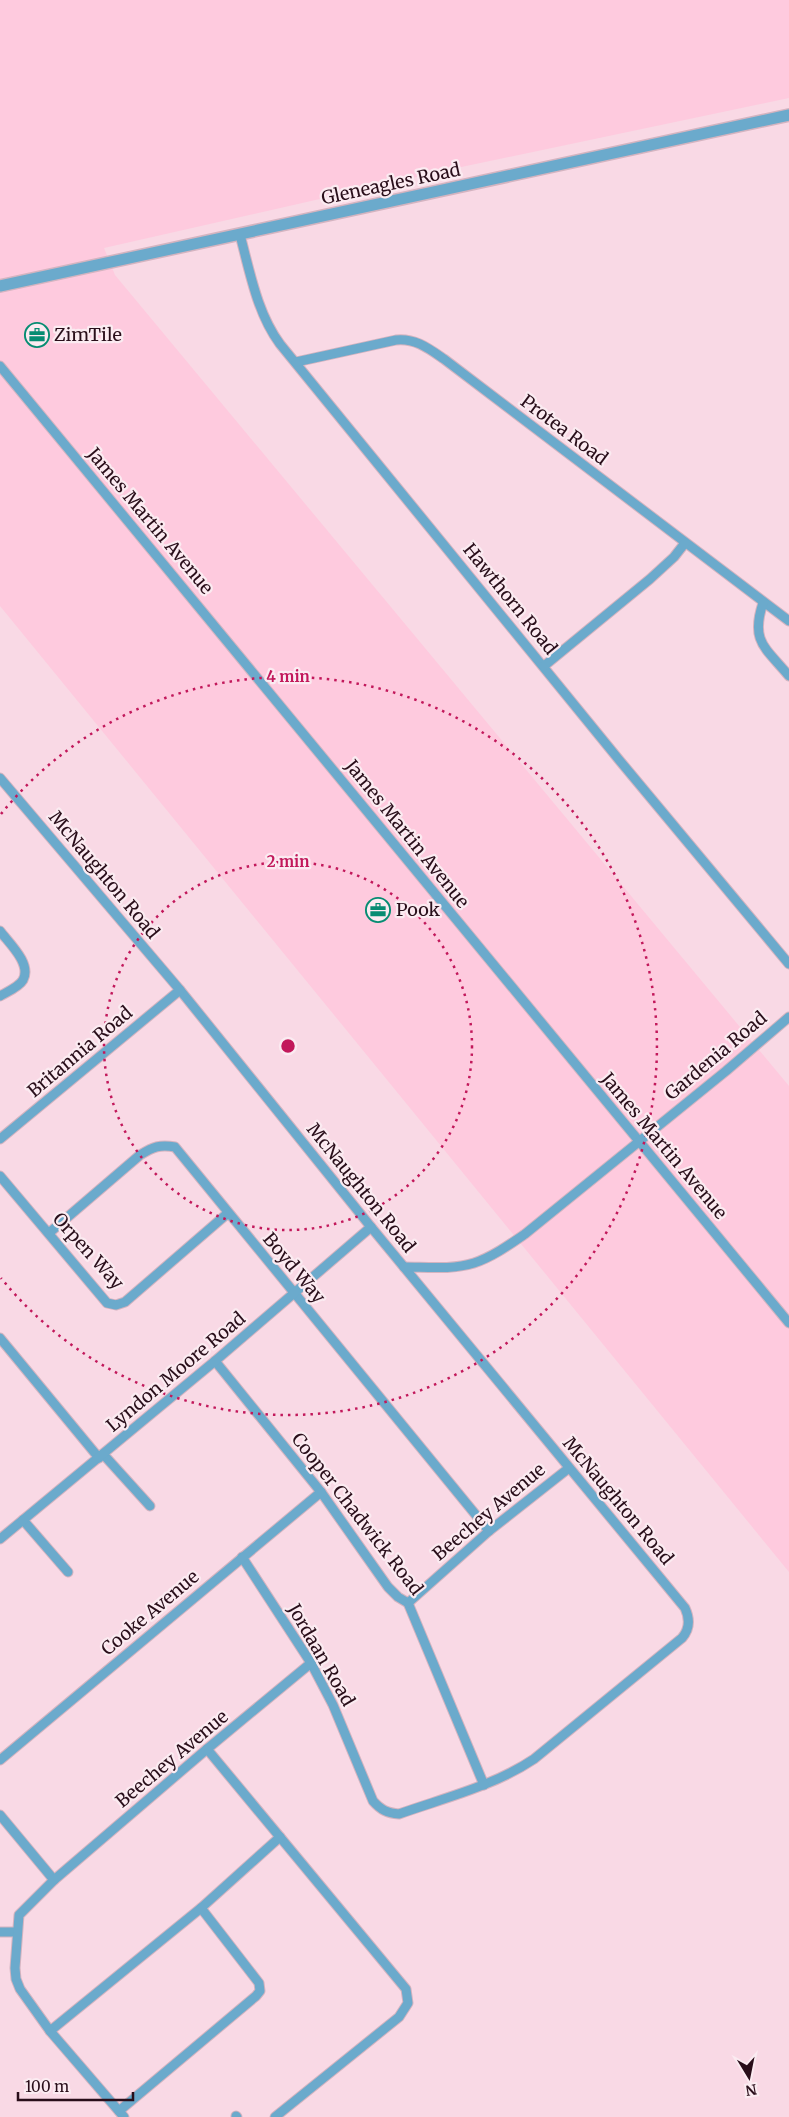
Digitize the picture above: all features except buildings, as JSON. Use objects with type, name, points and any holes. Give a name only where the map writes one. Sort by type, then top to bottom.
[{"type":"street","name":"Gleneagles Road","points":[[0,286],[789,115]]},
{"type":"street","name":"Hawthorn Road","points":[[240,235],[256,293],[267,323],[280,344],[620,761],[789,964]]},
{"type":"street","name":"Protea Road","points":[[296,362],[396,340],[409,339],[422,344],[789,622]]},
{"type":"street","name":"James Martin Avenue","points":[[0,366],[789,1323]]},
{"type":"street","points":[[544,666],[650,579],[685,543]]},
{"type":"street","points":[[764,603],[758,621],[759,640],[789,676]]},
{"type":"street","name":"McNaughton Road","points":[[0,778],[180,990],[371,1227],[685,1608],[689,1623],[682,1638],[534,1760],[512,1773],[484,1785]]},
{"type":"street","points":[[0,931],[23,962],[26,971],[23,981],[0,996]]},
{"type":"street","name":"Britannia Road","points":[[0,1139],[180,990]]},
{"type":"street","name":"Gardenia Road","points":[[404,1267],[444,1268],[473,1264],[490,1256],[525,1234],[726,1071],[789,1017]]},
{"type":"street","name":"Boyd Way","points":[[49,1233],[140,1155],[153,1147],[164,1145],[175,1147],[489,1530]]},
{"type":"street","name":"Orpen Way","points":[[0,1176],[107,1303],[116,1305],[125,1302],[228,1213]]},
{"type":"street","name":"Lyndon Moore Road","points":[[0,1539],[215,1361],[371,1227]]},
{"type":"street","points":[[0,1338],[101,1456],[150,1506]]},
{"type":"street","name":"Cooper Chadwick Road","points":[[215,1361],[321,1492],[388,1587],[398,1597],[408,1603],[484,1785]]},
{"type":"street","name":"Beechey Avenue","points":[[408,1603],[489,1530],[569,1468]]},
{"type":"street","name":"Cooke Avenue","points":[[0,1760],[321,1492]]},
{"type":"street","points":[[24,1520],[68,1572]]},
{"type":"street","name":"Jordaan Road","points":[[242,1557],[311,1663],[333,1705],[373,1801],[380,1808],[388,1813],[399,1814],[484,1785]]},
{"type":"street","name":"Beechey Avenue","points":[[16,1932],[19,1915],[54,1880],[311,1663]]},
{"type":"street","points":[[207,1749],[406,1989],[408,2003],[400,2016],[275,2117]]},
{"type":"street","points":[[0,1815],[54,1880]]},
{"type":"street","points":[[50,2031],[201,1908],[280,1837]]},
{"type":"street","points":[[0,1932],[16,1932],[16,1979],[20,1989],[50,2031],[121,2114],[260,1991],[259,1983],[201,1908]]},
{"type":"shaded area","points":[[0,0],[789,0],[789,98],[447,170],[104,248],[115,275],[789,1086],[789,1572],[0,606]]},
{"type":"place","name":"ZimTile","points":[[37,335]]},
{"type":"place","name":"Pook","points":[[378,910]]}]
